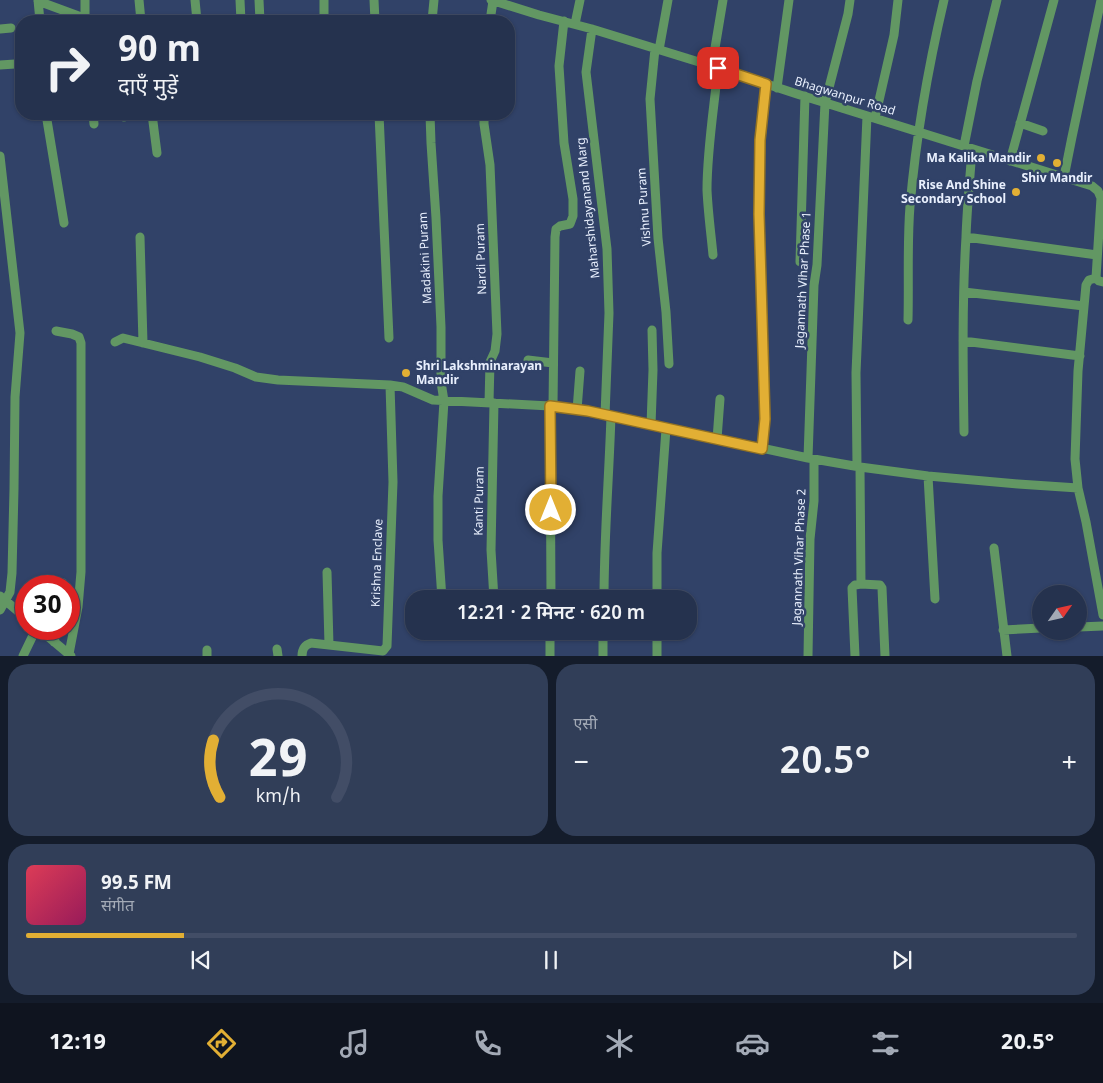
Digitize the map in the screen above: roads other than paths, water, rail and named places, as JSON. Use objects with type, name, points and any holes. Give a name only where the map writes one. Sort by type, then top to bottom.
[{"type":"street","points":[[39,15],[38,0],[73,15]]},
{"type":"street","points":[[85,0],[85,15]]},
{"type":"street","points":[[139,0],[140,15]]},
{"type":"street","points":[[195,0],[196,15]]},
{"type":"street","points":[[240,0],[241,15]]},
{"type":"street","points":[[259,0],[260,15]]},
{"type":"street","points":[[324,0],[324,15]]},
{"type":"street","points":[[374,0],[375,15]]},
{"type":"street","points":[[433,15],[434,0]]},
{"type":"street","points":[[574,24],[580,0]]},
{"type":"street","name":"Vishnu Puram","points":[[668,0],[657,49],[650,99],[658,238],[666,312],[669,364]]},
{"type":"street","points":[[713,255],[707,188],[708,161],[715,67],[723,0]]},
{"type":"street","points":[[777,88],[789,0]]},
{"type":"street","name":"Jagannath Vihar Phase 1","points":[[811,459],[814,285],[817,265],[825,103],[850,0]]},
{"type":"street","points":[[861,584],[856,374],[871,117],[894,35],[898,0]]},
{"type":"street","points":[[908,320],[910,208],[918,131],[944,0]]},
{"type":"street","points":[[964,432],[963,341],[968,148],[977,81],[997,0]]},
{"type":"street","points":[[1010,161],[1054,0]]},
{"type":"street","points":[[1064,177],[1102,0]]},
{"type":"street","points":[[492,15],[495,1]]},
{"type":"street","name":"Bhagwanpur Road","points":[[495,1],[657,49],[1092,186],[1098,191],[1101,198],[1097,255],[1100,280]]},
{"type":"street","points":[[551,590],[551,407],[554,237],[556,229],[570,224],[573,216],[573,199],[564,143],[559,66],[564,21]]},
{"type":"street","points":[[0,29],[12,28]]},
{"type":"street","name":"Maharshidayanand Marg","points":[[592,29],[586,72],[607,249],[609,313],[608,491],[604,549],[604,590]]},
{"type":"street","points":[[0,65],[15,64]]},
{"type":"street","points":[[762,449],[765,419],[759,214],[760,140],[766,84]]},
{"type":"street","points":[[800,262],[805,96]]},
{"type":"street","points":[[47,120],[64,223]]},
{"type":"street","points":[[94,120],[94,124]]},
{"type":"street","points":[[153,120],[157,153]]},
{"type":"street","points":[[380,120],[389,338]]},
{"type":"street","name":"Madakini Puram","points":[[430,120],[441,317],[441,382],[444,401],[438,496],[438,540],[441,590]]},
{"type":"street","name":"Nardi Puram","points":[[484,120],[490,164],[497,334],[496,351],[490,362],[492,403]]},
{"type":"street","points":[[1020,123],[1044,131]]},
{"type":"street","points":[[0,156],[20,333],[15,397],[12,573],[10,592],[3,598],[0,610]]},
{"type":"street","points":[[140,237],[143,343]]},
{"type":"street","points":[[966,237],[1097,255]]},
{"type":"street","points":[[1100,280],[1089,280],[1086,284],[1075,426],[1075,459],[1078,488],[1103,615]]},
{"type":"street","points":[[964,292],[1084,306]]},
{"type":"street","points":[[651,425],[652,330]]},
{"type":"street","points":[[51,640],[70,655],[78,607],[81,572],[81,343],[79,337],[56,331]]},
{"type":"street","points":[[115,342],[123,338],[200,357],[256,377],[287,381],[390,384],[403,387],[433,400],[577,410],[811,459],[928,476],[1078,488]]},
{"type":"street","points":[[963,341],[1080,356]]},
{"type":"street","points":[[528,360],[553,363]]},
{"type":"street","points":[[577,410],[580,372]]},
{"type":"street","name":"Krishna Enclave","points":[[302,656],[302,650],[306,645],[312,643],[383,651],[387,646],[393,482],[390,384]]},
{"type":"street","points":[[718,440],[720,399]]},
{"type":"street","name":"Kanti Puram","points":[[492,403],[491,550],[493,590]]},
{"type":"street","points":[[657,590],[657,553],[666,429]]},
{"type":"street","name":"Jagannath Vihar Phase 2","points":[[808,656],[810,539],[814,501],[811,459]]},
{"type":"street","points":[[928,476],[935,599]]},
{"type":"street","points":[[994,548],[1007,656]]},
{"type":"street","points":[[327,572],[329,645]]},
{"type":"street","points":[[855,656],[852,588],[855,585],[861,584],[880,585],[882,588],[885,656]]},
{"type":"street","points":[[3,598],[15,608]]},
{"type":"street","points":[[1088,627],[1103,626]]},
{"type":"street","points":[[1003,630],[1032,628]]},
{"type":"street","points":[[23,656],[31,640]]},
{"type":"street","points":[[550,640],[550,656]]},
{"type":"street","points":[[603,640],[603,656]]},
{"type":"street","points":[[657,640],[657,656]]},
{"type":"place","name":"Ma Kalika Mandir","points":[[1041,158]]},
{"type":"place","name":"Shiv Mandir","points":[[1057,163]]},
{"type":"place","name":"Rise And Shine Secondary School","points":[[1016,192]]},
{"type":"place","name":"Shri Lakshminarayan Mandir","points":[[406,373]]}]
